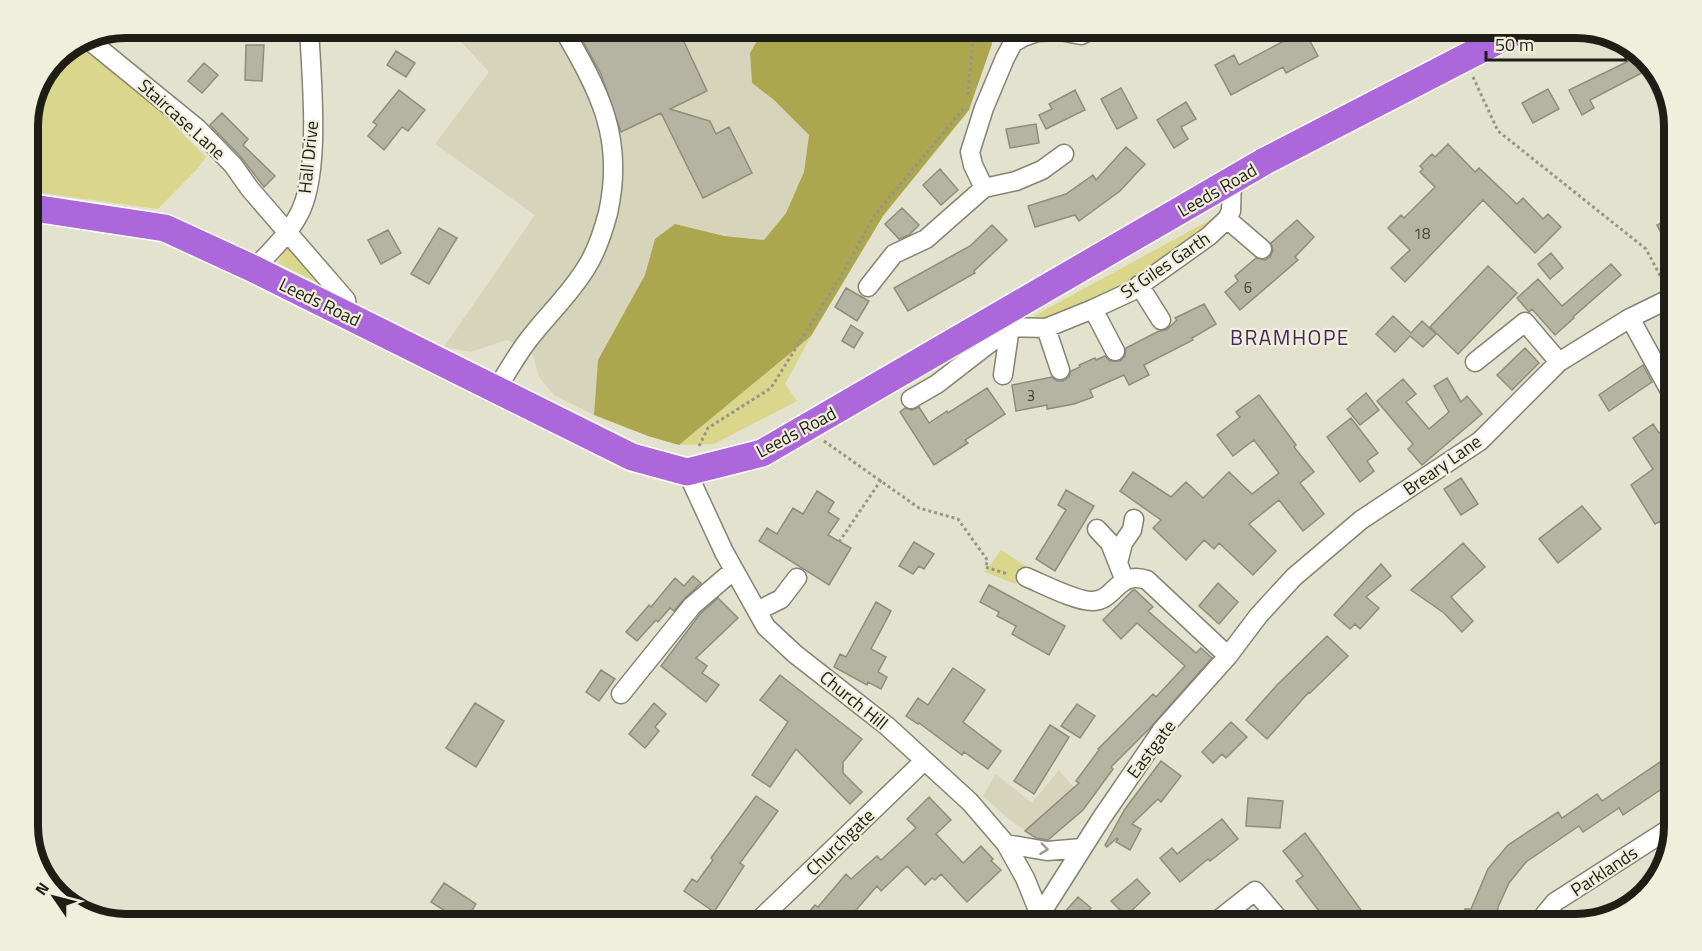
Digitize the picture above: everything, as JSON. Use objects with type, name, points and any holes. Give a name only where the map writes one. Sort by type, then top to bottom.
[{"type":"highway","name":"Leeds Road","points":[[38,209],[165,228],[254,269],[632,457],[687,472],[762,453],[1003,324],[1265,161],[1503,38]]},
{"type":"street","name":"Hall Drive","points":[[254,269],[288,232],[300,213],[309,181],[314,129],[310,38]]},
{"type":"street","points":[[496,390],[526,343],[558,306],[586,268],[603,231],[610,204],[614,155],[608,121],[584,64],[569,38]]},
{"type":"street","points":[[984,188],[973,165],[970,152],[984,108],[1005,58],[1013,44],[1022,38]]},
{"type":"street","name":"Staircase Lane","points":[[93,44],[198,129],[233,165],[250,189],[346,300],[348,316]]},
{"type":"street","points":[[868,287],[894,254],[926,239],[984,188],[1016,181],[1042,170],[1064,154]]},
{"type":"street","name":"St Giles Garth","points":[[1003,324],[1046,328],[1093,309],[1139,285],[1209,236],[1227,219],[1232,211],[1232,181]]},
{"type":"street","points":[[1227,219],[1262,249]]},
{"type":"street","points":[[1139,285],[1161,320]]},
{"type":"street","name":"Breary Lane","points":[[1228,656],[1259,615],[1294,577],[1361,520],[1480,441],[1560,362],[1630,318],[1664,301]]},
{"type":"street","points":[[1093,309],[1115,351]]},
{"type":"street","points":[[1630,318],[1664,380]]},
{"type":"street","points":[[1475,362],[1525,322],[1560,362]]},
{"type":"street","points":[[1003,324],[1003,375]]},
{"type":"street","points":[[911,399],[937,384],[999,336],[1003,324]]},
{"type":"street","points":[[1046,328],[1060,370]]},
{"type":"street","name":"Church Hill","points":[[687,472],[734,570],[766,627],[887,726],[970,802],[1006,844],[1025,878],[1039,914]]},
{"type":"street","points":[[1118,563],[1124,543],[1132,530],[1134,519]]},
{"type":"street","points":[[1096,529],[1110,543],[1125,581]]},
{"type":"street","points":[[621,694],[692,606],[734,570]]},
{"type":"street","points":[[1026,578],[1082,600],[1095,601],[1106,597],[1125,581],[1137,577],[1147,580],[1228,656]]},
{"type":"street","points":[[757,611],[782,599],[797,579]]},
{"type":"street","name":"Eastgate","points":[[1044,914],[1082,848],[1162,730],[1228,656]]},
{"type":"street","name":"Churchgate","points":[[765,914],[924,761]]},
{"type":"street","name":"Parklands","points":[[1545,914],[1555,902],[1664,832]]},
{"type":"street","points":[[1006,844],[1047,851],[1082,848]]},
{"type":"street","points":[[1226,914],[1255,891],[1275,914]]},
{"type":"path","points":[[687,472],[708,428],[771,388],[845,269],[874,216],[962,113],[969,92],[973,38]]},
{"type":"path","points":[[1470,71],[1498,131],[1646,249],[1664,284]]},
{"type":"path","points":[[806,428],[919,508],[958,519],[988,561],[985,567],[989,569]]},
{"type":"path","points":[[840,542],[881,480]]},
{"type":"shaded area","points":[[457,38],[759,38],[750,53],[752,83],[774,100],[809,135],[804,172],[786,213],[764,240],[724,236],[655,239],[646,275],[598,360],[594,415],[554,395],[539,377],[533,355],[507,340],[471,352],[444,347],[535,215],[435,144],[489,72]]},
{"type":"shaded area","points":[[759,38],[991,38],[992,44],[969,110],[883,216],[811,336],[679,445],[648,436],[594,415],[598,360],[645,275],[655,239],[675,224],[724,236],[764,240],[786,213],[804,172],[809,135],[774,100],[752,83],[750,53]]},
{"type":"shaded area","points":[[89,45],[206,157],[158,209],[38,193],[40,102],[52,76],[63,63],[76,52]]},
{"type":"shaded area","points":[[1219,215],[1217,221],[1130,281],[1061,313],[1039,320],[1034,316]]},
{"type":"shaded area","points":[[287,246],[326,287],[278,263]]},
{"type":"shaded area","points":[[1664,313],[1664,324],[1659,315]]},
{"type":"shaded area","points":[[811,336],[785,384],[797,401],[714,444],[679,445]]},
{"type":"shaded area","points":[[1001,550],[1027,567],[1015,584],[985,572]]},
{"type":"shaded area","points":[[1059,770],[1087,803],[1083,810],[1046,842],[1011,821],[983,796],[996,774],[1032,803]]},
{"type":"building","points":[[581,38],[682,38],[707,91],[670,109],[710,121],[716,134],[729,127],[752,173],[703,198],[661,113],[621,132],[601,74]]},
{"type":"building","points":[[1289,38],[1308,38],[1318,56],[1286,73],[1283,67],[1231,95],[1215,65],[1234,55],[1239,65]]},
{"type":"building","points":[[246,45],[264,45],[262,81],[245,80]]},
{"type":"building","points":[[396,51],[415,63],[406,77],[387,65]]},
{"type":"building","points":[[1633,59],[1645,71],[1590,100],[1594,108],[1582,115],[1569,90]]},
{"type":"building","points":[[204,63],[218,75],[202,93],[188,81]]},
{"type":"building","points":[[1121,88],[1137,118],[1117,129],[1101,99]]},
{"type":"building","points":[[1548,89],[1559,109],[1533,123],[1522,103]]},
{"type":"building","points":[[399,90],[425,110],[408,131],[402,127],[384,150],[368,136],[377,125],[373,122]]},
{"type":"building","points":[[1075,90],[1085,110],[1046,129],[1039,115],[1052,109],[1049,104]]},
{"type":"building","points":[[1186,102],[1196,119],[1181,127],[1188,139],[1174,148],[1157,120]]},
{"type":"building","points":[[222,113],[248,139],[243,145],[275,176],[264,187],[241,157],[210,125]]},
{"type":"building","points":[[1036,124],[1039,143],[1010,148],[1006,129]]},
{"type":"building","points":[[1448,144],[1475,172],[1479,168],[1517,204],[1523,198],[1543,219],[1548,214],[1561,227],[1535,253],[1483,200],[1405,282],[1391,268],[1410,250],[1388,228],[1401,215],[1404,218],[1435,187],[1420,172],[1423,169],[1420,166],[1432,154],[1435,157]]},
{"type":"building","points":[[1126,147],[1145,164],[1120,191],[1079,221],[1075,215],[1035,227],[1028,206],[1066,194],[1093,175],[1096,180]]},
{"type":"building","points":[[940,169],[958,190],[941,205],[923,185]]},
{"type":"building","points":[[902,208],[919,225],[909,235],[899,239],[885,224]]},
{"type":"building","points":[[1297,220],[1314,237],[1295,257],[1298,260],[1240,310],[1225,292],[1238,281],[1235,276],[1256,258],[1265,260],[1270,257],[1273,250],[1271,243]]},
{"type":"building","points":[[1664,222],[1664,239],[1657,225]]},
{"type":"building","points":[[992,225],[1007,240],[974,271],[975,273],[908,311],[894,288],[970,246]]},
{"type":"building","points":[[439,228],[457,238],[429,284],[411,274]]},
{"type":"building","points":[[388,230],[401,253],[381,264],[368,240]]},
{"type":"building","points":[[1551,253],[1563,268],[1550,279],[1538,264]]},
{"type":"building","points":[[1611,264],[1621,275],[1555,335],[1532,309],[1529,312],[1517,298],[1538,279],[1562,306]]},
{"type":"building","points":[[1488,266],[1517,293],[1458,354],[1430,327]]},
{"type":"building","points":[[846,288],[869,301],[857,321],[835,307]]},
{"type":"building","points":[[1204,304],[1216,324],[1192,338],[1193,340],[1144,365],[1149,375],[1129,385],[1124,375],[1090,390],[1093,397],[1074,404],[1047,409],[1047,405],[1016,411],[1012,385],[1052,377],[1057,381],[1063,381],[1069,377],[1071,371],[1080,367],[1079,365],[1095,358],[1096,360],[1105,356],[1110,361],[1120,361],[1125,356],[1126,348],[1159,331],[1166,330],[1177,320],[1175,318]]},
{"type":"building","points":[[1393,316],[1411,333],[1422,321],[1436,334],[1423,347],[1410,336],[1395,352],[1376,334]]},
{"type":"building","points":[[851,325],[863,333],[854,348],[842,341]]},
{"type":"building","points":[[1525,348],[1539,363],[1512,390],[1497,375]]},
{"type":"building","points":[[1643,365],[1652,382],[1609,411],[1599,395]]},
{"type":"building","points":[[1447,378],[1461,402],[1467,396],[1482,414],[1422,465],[1408,449],[1413,444],[1377,401],[1403,379],[1416,394],[1406,402],[1429,429],[1449,412],[1434,386]]},
{"type":"building","points":[[987,388],[1005,414],[965,440],[968,443],[934,465],[900,412],[905,408],[912,410],[919,407],[929,423]]},
{"type":"building","points":[[1366,393],[1379,410],[1360,425],[1347,409]]},
{"type":"building","points":[[1259,395],[1314,472],[1300,483],[1324,514],[1303,531],[1279,500],[1249,524],[1276,551],[1253,575],[1219,543],[1214,549],[1204,540],[1186,560],[1153,528],[1161,520],[1120,491],[1133,472],[1171,497],[1186,482],[1203,498],[1229,472],[1252,494],[1279,473],[1254,440],[1233,456],[1217,435],[1240,417],[1236,412]]},
{"type":"building","points":[[1351,418],[1378,453],[1367,461],[1374,471],[1360,482],[1327,437]]},
{"type":"building","points":[[1653,424],[1659,433],[1664,430],[1663,525],[1661,521],[1655,524],[1631,485],[1653,469],[1633,438]]},
{"type":"building","points":[[1461,478],[1478,504],[1461,515],[1444,489]]},
{"type":"building","points":[[1066,490],[1094,506],[1055,571],[1036,559],[1066,510],[1058,505]]},
{"type":"building","points":[[817,491],[834,502],[828,512],[839,519],[828,535],[851,548],[829,585],[759,541],[767,528],[777,534],[793,508],[803,514]]},
{"type":"building","points":[[1582,506],[1601,529],[1558,563],[1539,539]]},
{"type":"building","points":[[914,542],[934,554],[924,569],[919,566],[913,574],[899,566]]},
{"type":"building","points":[[1463,543],[1485,567],[1451,597],[1473,621],[1462,632],[1444,613],[1411,590]]},
{"type":"building","points":[[1381,564],[1391,576],[1366,597],[1379,608],[1360,629],[1355,624],[1350,629],[1334,615]]},
{"type":"building","points":[[693,576],[701,583],[674,611],[670,608],[637,641],[626,632],[675,578],[684,586]]},
{"type":"building","points":[[1218,583],[1238,602],[1219,624],[1199,606]]},
{"type":"building","points":[[989,585],[1065,626],[1049,655],[1012,634],[1016,626],[997,616],[999,612],[980,602]]},
{"type":"building","points":[[1133,590],[1153,607],[1148,611],[1196,653],[1201,648],[1212,658],[1150,728],[1111,767],[1113,769],[1083,810],[1048,840],[1036,838],[1025,831],[1079,783],[1076,781],[1098,749],[1153,694],[1156,697],[1185,666],[1137,623],[1121,639],[1103,620]]},
{"type":"building","points":[[718,598],[738,618],[696,658],[707,666],[702,673],[719,685],[706,702],[661,666],[700,614]]},
{"type":"building","points":[[876,602],[891,611],[871,649],[886,657],[878,672],[887,677],[881,689],[868,682],[867,685],[834,667],[840,654],[846,657]]},
{"type":"building","points":[[1327,636],[1348,656],[1309,692],[1267,739],[1246,720],[1277,685]]},
{"type":"building","points":[[953,668],[985,690],[963,722],[1001,751],[988,769],[964,752],[962,755],[906,716],[918,698],[928,705]]},
{"type":"building","points":[[601,670],[615,679],[599,701],[586,692]]},
{"type":"building","points":[[780,675],[862,739],[843,762],[843,773],[862,792],[850,804],[796,749],[770,787],[752,775],[788,722],[760,700]]},
{"type":"building","points":[[475,703],[504,721],[476,767],[446,748]]},
{"type":"building","points":[[654,703],[666,714],[655,727],[659,731],[645,748],[629,734]]},
{"type":"building","points":[[1077,704],[1095,716],[1080,738],[1061,726]]},
{"type":"building","points":[[1231,722],[1247,737],[1226,758],[1222,754],[1213,763],[1202,752]]},
{"type":"building","points":[[1050,725],[1069,737],[1034,794],[1014,781]]},
{"type":"building","points":[[1664,759],[1664,787],[1623,815],[1619,808],[1583,832],[1579,826],[1526,862],[1509,883],[1498,907],[1498,914],[1465,914],[1465,909],[1471,909],[1488,869],[1508,845],[1558,812],[1562,818],[1597,794],[1602,801]]},
{"type":"building","points":[[1161,761],[1181,776],[1161,802],[1158,799],[1132,824],[1141,829],[1130,850],[1116,842],[1117,838],[1107,847],[1105,845],[1125,809]]},
{"type":"building","points":[[756,796],[778,811],[740,863],[744,866],[714,912],[684,891],[692,879],[697,882],[713,860],[711,858]]},
{"type":"building","points":[[929,797],[951,820],[936,834],[963,863],[981,846],[993,859],[991,861],[1001,870],[967,902],[941,874],[935,880],[932,878],[925,885],[907,866],[881,891],[877,886],[853,914],[807,914],[815,905],[818,907],[846,874],[851,879],[877,856],[881,860],[916,828],[907,819]]},
{"type":"building","points":[[1248,798],[1283,801],[1280,828],[1246,826]]},
{"type":"building","points":[[1222,819],[1238,839],[1210,861],[1208,859],[1180,882],[1160,858],[1172,848],[1177,854]]},
{"type":"building","points":[[1305,833],[1361,910],[1356,914],[1321,914],[1296,881],[1303,876],[1283,851]]},
{"type":"building","points":[[1137,879],[1150,893],[1128,914],[1124,914],[1111,901]]},
{"type":"building","points":[[444,883],[476,904],[470,914],[450,914],[431,902]]},
{"type":"building","points":[[1078,897],[1091,908],[1086,914],[1063,914]]},
{"type":"district","name":"BRAMHOPE","points":[[1290,337]]}]
